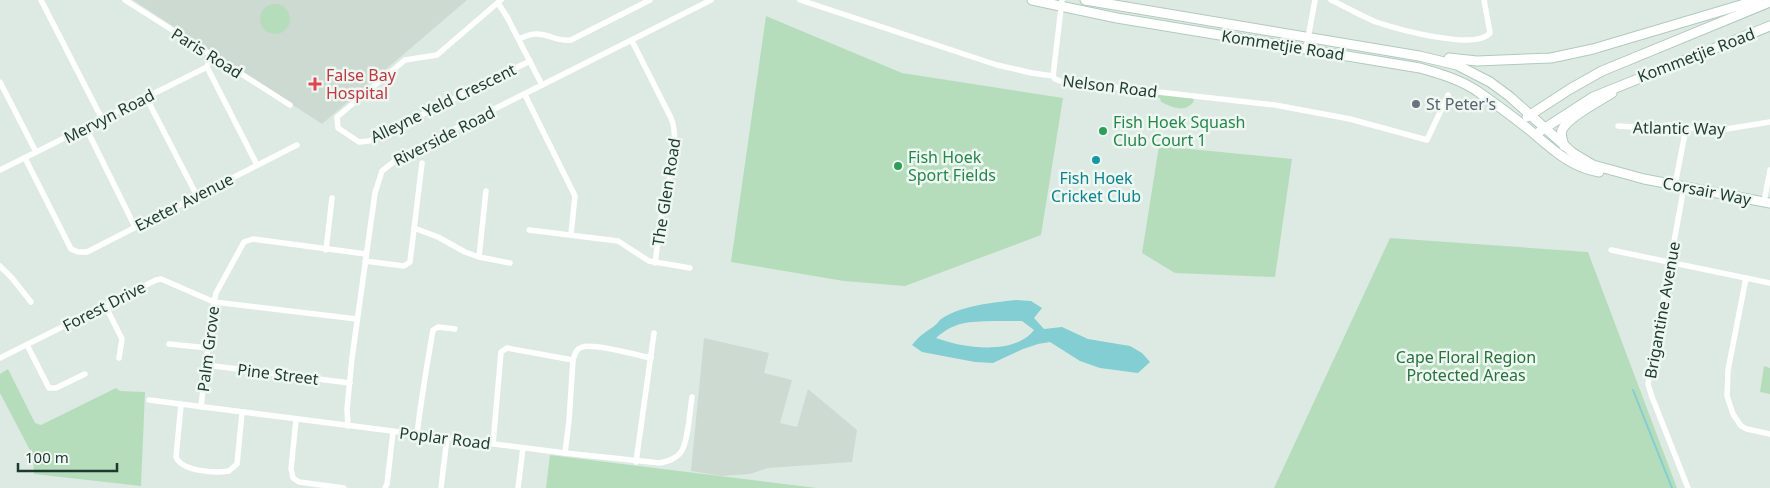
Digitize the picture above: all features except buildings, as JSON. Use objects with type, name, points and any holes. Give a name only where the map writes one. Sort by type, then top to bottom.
[{"type":"main road","name":"Kommetjie Road","points":[[1032,0],[1420,68],[1456,80],[1478,91],[1536,135],[1593,97],[1770,26]]},
{"type":"main road","name":"Kommetjie Road","points":[[1086,0],[1419,56],[1450,63],[1470,70],[1503,92],[1531,114],[1544,128]]},
{"type":"main road","points":[[1419,56],[1477,61],[1551,58],[1593,49],[1758,0]]},
{"type":"main road","name":"Kommetjie Road","points":[[1520,123],[1570,89],[1602,71],[1770,2]]},
{"type":"main road","points":[[1564,146],[1561,134],[1565,125],[1629,82]]},
{"type":"main road","name":"Corsair Way","points":[[1544,128],[1579,158],[1593,165],[1644,179],[1767,202]]},
{"type":"main road","name":"Corsair Way","points":[[1536,135],[1563,158],[1581,168],[1634,179],[1644,179]]},
{"type":"street","points":[[41,0],[102,120]]},
{"type":"street","name":"Paris Road","points":[[125,0],[290,105]]},
{"type":"street","points":[[519,39],[535,34],[558,40],[571,40],[650,0]]},
{"type":"street","name":"Riverside Road","points":[[348,426],[347,409],[366,254],[377,183],[386,166],[401,156],[711,0]]},
{"type":"street","name":"Nelson Road","points":[[800,0],[998,65],[1053,76],[1060,81],[1275,105],[1373,124],[1427,140],[1448,95]]},
{"type":"street","points":[[1306,49],[1315,0]]},
{"type":"street","points":[[1331,0],[1374,21],[1420,33],[1468,41],[1486,37],[1490,33],[1491,29],[1484,0]]},
{"type":"street","points":[[499,2],[542,85]]},
{"type":"street","name":"Alleyne Yeld Crescent","points":[[499,2],[437,55],[405,60],[336,117],[338,128],[359,142],[369,141],[530,61]]},
{"type":"street","points":[[1053,76],[1062,4]]},
{"type":"street","name":"The Glen Road","points":[[632,41],[671,118],[675,130],[655,263]]},
{"type":"street","points":[[211,56],[207,67],[257,166]]},
{"type":"street","name":"Mervyn Road","points":[[0,170],[207,67]]},
{"type":"street","points":[[0,82],[36,152]]},
{"type":"street","points":[[525,94],[575,196],[571,234]]},
{"type":"street","points":[[146,97],[197,196]]},
{"type":"street","name":"Atlantic Way","points":[[1618,126],[1648,128],[1669,125],[1714,131],[1770,122]]},
{"type":"street","points":[[86,128],[135,227]]},
{"type":"street","points":[[1675,185],[1686,128]]},
{"type":"street","name":"Exeter Avenue","points":[[25,158],[71,249],[78,252],[87,252],[296,145]]},
{"type":"street","points":[[365,262],[402,266],[407,264],[411,257],[422,163]]},
{"type":"street","points":[[1767,202],[1770,170]]},
{"type":"street","name":"Brigantine Avenue","points":[[1684,186],[1648,384],[1688,488]]},
{"type":"street","points":[[479,257],[486,191]]},
{"type":"street","points":[[326,250],[332,198]]},
{"type":"street","points":[[414,228],[438,237],[465,252],[479,257],[510,263]]},
{"type":"street","points":[[529,230],[618,241],[644,259],[655,263],[690,268]]},
{"type":"street","name":"Palm Grove","points":[[200,407],[216,293],[244,242],[253,239],[366,254]]},
{"type":"street","points":[[1611,250],[1770,283]]},
{"type":"street","points":[[0,266],[12,278],[30,302]]},
{"type":"street","points":[[1746,278],[1728,370],[1727,396],[1733,414],[1740,426],[1770,434]]},
{"type":"street","name":"Forest Drive","points":[[0,358],[161,279],[214,302],[357,319]]},
{"type":"street","points":[[105,305],[122,339],[119,358]]},
{"type":"street","points":[[416,434],[422,387],[429,363],[433,330],[438,327],[455,329]]},
{"type":"street","points":[[636,462],[654,333]]},
{"type":"street","points":[[169,344],[208,348]]},
{"type":"street","points":[[27,345],[49,388],[56,388],[85,374]]},
{"type":"street","points":[[565,453],[573,360],[579,348],[589,346],[651,358]]},
{"type":"street","points":[[493,444],[501,352],[507,348],[573,360]]},
{"type":"street","name":"Pine Street","points":[[206,365],[350,384]]},
{"type":"street","name":"Poplar Road","points":[[149,400],[296,420],[660,464],[672,460],[681,452],[685,443],[692,397]]},
{"type":"street","points":[[181,405],[176,457],[180,464],[185,467],[203,471],[230,471],[237,464],[242,413]]},
{"type":"street","points":[[296,420],[291,469],[293,478],[299,482],[344,488]]},
{"type":"street","points":[[385,488],[393,432]]},
{"type":"street","points":[[441,488],[447,438]]},
{"type":"street","points":[[518,488],[523,448]]},
{"type":"shaded area","name":"False Bay Hospital","points":[[133,0],[467,0],[322,124]]},
{"type":"shaded area","points":[[704,338],[769,353],[764,373],[792,380],[780,423],[797,427],[808,389],[857,430],[852,462],[768,468],[750,474],[721,476],[691,471]]},
{"type":"green space","points":[[275,4],[286,8],[290,19],[286,30],[275,34],[264,30],[260,19],[264,8]]},
{"type":"green space","name":"Fish Hoek Sport Fields","points":[[766,16],[902,73],[1063,98],[1041,235],[905,286],[844,281],[731,262]]},
{"type":"green space","points":[[1152,94],[1193,98],[1194,101],[1187,107],[1178,108],[1161,102],[1160,98]]},
{"type":"green space","points":[[1159,146],[1292,159],[1275,277],[1175,273],[1142,253]]},
{"type":"green space","name":"Cape Floral Region Protected Areas","points":[[1390,238],[1588,252],[1677,488],[1274,488]]},
{"type":"green space","points":[[1764,366],[1770,368],[1770,394],[1760,392]]},
{"type":"green space","points":[[8,369],[35,423],[41,425],[116,388],[120,391],[145,392],[141,486],[34,474],[33,456],[0,393],[0,374]]},
{"type":"green space","points":[[550,455],[817,488],[546,488]]},
{"type":"water","points":[[1016,300],[1031,301],[1042,308],[1034,318],[1044,329],[1062,327],[1088,339],[1130,346],[1142,353],[1150,362],[1138,373],[1100,368],[1080,361],[1050,342],[1023,349],[993,363],[975,362],[922,352],[912,345],[949,314],[977,305]],"holes":[[[1022,321],[1034,330],[1014,344],[1001,347],[974,347],[936,338],[956,325],[969,322]]]},
{"type":"waterway","points":[[1633,390],[1672,488]]},
{"type":"place","name":"False Bay Hospital","points":[[315,84]]},
{"type":"place","name":"St Peter's","points":[[1416,104]]},
{"type":"place","name":"Fish Hoek Squash Club Court 1","points":[[1103,131]]},
{"type":"place","name":"Fish Hoek Cricket Club","points":[[1096,160]]},
{"type":"place","name":"Fish Hoek Sport Fields","points":[[898,166]]}]
